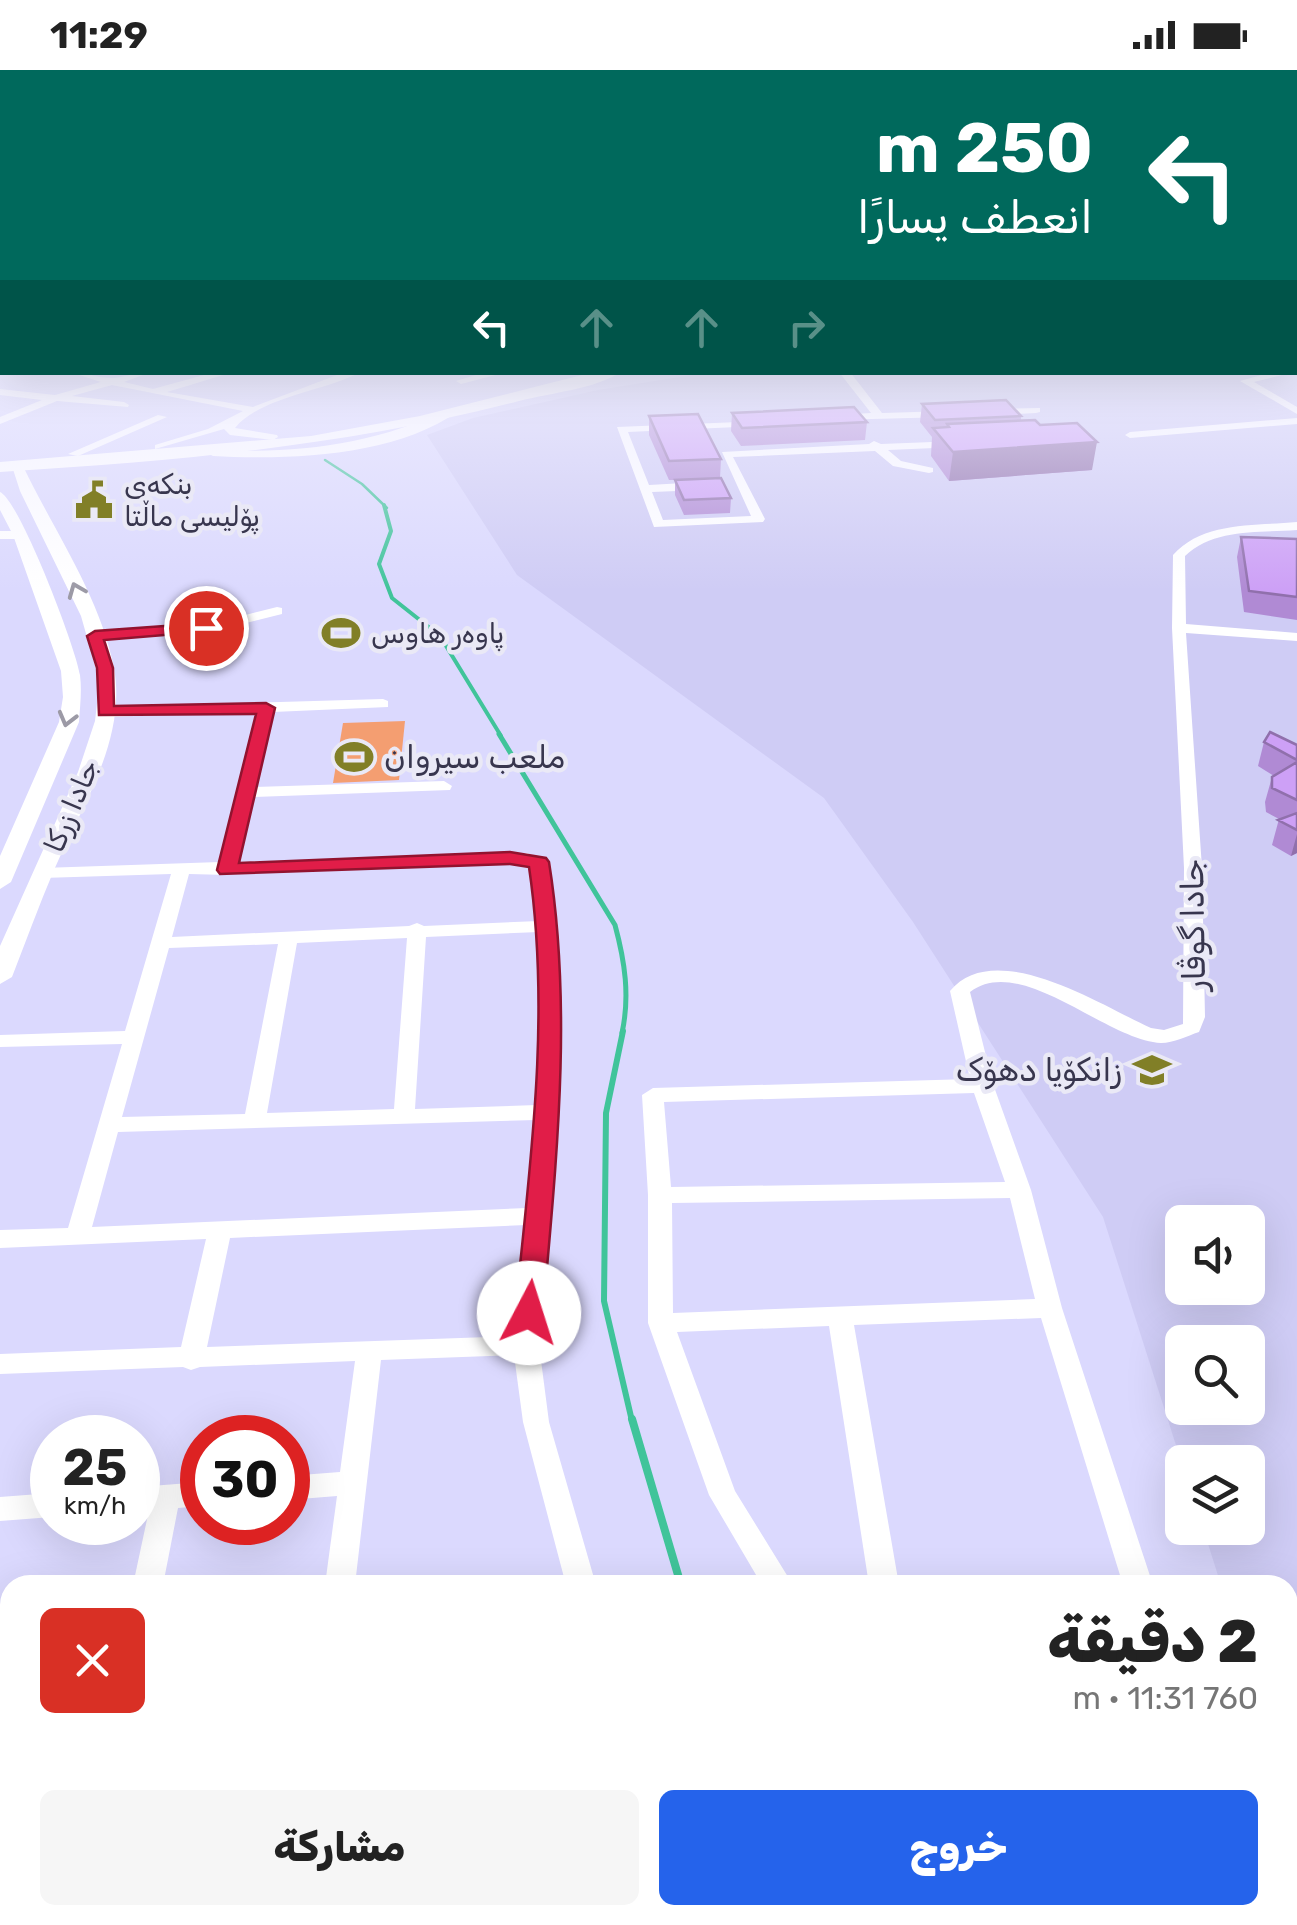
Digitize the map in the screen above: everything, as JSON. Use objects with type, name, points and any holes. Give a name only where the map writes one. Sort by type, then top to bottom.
[{"type":"highway","points":[[7,467],[74,454],[273,437],[403,419]]},
{"type":"highway","points":[[7,467],[213,454],[408,419]]},
{"type":"main road","name":"جادا زرکا","points":[[0,977],[98,743],[105,712],[105,668],[95,636],[51,532],[7,467]]},
{"type":"main road","name":"جادا زرکا","points":[[0,496],[21,535],[70,671],[72,697],[68,722],[0,882]]},
{"type":"street","points":[[74,454],[158,419]]},
{"type":"street","points":[[160,447],[239,419]]},
{"type":"street","points":[[213,454],[247,456],[327,450],[407,431],[436,419]]},
{"type":"street","points":[[819,420],[846,419]]},
{"type":"street","points":[[856,419],[877,447],[897,464],[929,470]]},
{"type":"street","points":[[235,421],[228,428],[230,432],[273,437]]},
{"type":"street","points":[[708,425],[759,519],[658,524],[621,430],[708,425],[782,421]]},
{"type":"street","points":[[1130,435],[1297,421]]},
{"type":"street","points":[[726,454],[974,443]]},
{"type":"street","points":[[644,489],[741,484]]},
{"type":"street","name":"جادا گوڤار","points":[[1135,1575],[1050,1308],[1019,1190],[983,1086],[960,991],[968,982],[982,977],[1027,978],[1146,1034],[1165,1037],[1192,1028],[1193,868],[1177,577],[1183,550],[1210,538],[1297,526]]},
{"type":"street","points":[[0,535],[21,535]]},
{"type":"street","points":[[95,636],[206,628],[277,612]]},
{"type":"street","points":[[1179,628],[1297,637]]},
{"type":"street","points":[[105,712],[383,704]]},
{"type":"street","points":[[228,870],[266,708]]},
{"type":"street","points":[[246,792],[444,786]]},
{"type":"street","points":[[42,872],[228,870],[527,858],[539,862],[548,926],[548,1112],[526,1346],[536,1422],[578,1575]]},
{"type":"street","points":[[78,1234],[181,871]]},
{"type":"street","points":[[159,942],[548,926]]},
{"type":"street","points":[[404,1116],[417,930]]},
{"type":"street","points":[[255,1121],[289,936]]},
{"type":"street","points":[[0,1042],[134,1038]]},
{"type":"street","points":[[772,1575],[722,1495],[661,1323],[660,1195],[653,1094],[983,1086]]},
{"type":"street","points":[[112,1125],[548,1112]]},
{"type":"street","points":[[660,1195],[1019,1190]]},
{"type":"street","points":[[0,1239],[538,1216]]},
{"type":"street","points":[[191,1360],[218,1232]]},
{"type":"street","points":[[661,1323],[1050,1308]]},
{"type":"street","points":[[840,1316],[882,1575]]},
{"type":"street","points":[[0,1364],[526,1346]]},
{"type":"street","points":[[341,1575],[368,1352]]},
{"type":"street","points":[[310,1486],[351,1483]]},
{"type":"street","points":[[0,1509],[30,1507]]},
{"type":"street","points":[[148,1575],[150,1545]]},
{"type":"shaded area","name":"زانکۆیا دهۆک","points":[[471,419],[1297,419],[1297,1575],[1218,1575],[1208,1545],[1265,1545],[1265,1445],[1176,1445],[1170,1425],[1265,1425],[1265,1325],[1165,1325],[1165,1411],[1103,1217],[913,922],[824,798],[517,575],[427,435]]},
{"type":"shaded area","points":[[405,721],[399,780],[333,783],[343,723]]},
{"type":"building","points":[[650,419],[700,419],[721,459],[669,461]]},
{"type":"building","points":[[736,419],[864,419],[867,422],[742,428]]},
{"type":"building","points":[[1035,420],[1040,425],[1077,423],[1097,442],[953,452],[933,428],[949,427],[947,424]]},
{"type":"building","points":[[721,478],[731,498],[684,500],[675,480]]},
{"type":"building","points":[[1241,537],[1297,539],[1297,597],[1249,591]]},
{"type":"building","points":[[1270,732],[1297,745],[1297,760],[1264,742]]},
{"type":"building","points":[[1297,762],[1297,800],[1272,788],[1272,777]]},
{"type":"building","points":[[1297,813],[1297,830],[1278,820]]},
{"type":"waterway","points":[[325,460],[362,484],[384,505]]},
{"type":"waterway","points":[[384,505],[387,508]]},
{"type":"waterway","points":[[384,505],[391,531],[379,564],[392,598],[440,636],[501,736]]},
{"type":"waterway","points":[[499,734],[615,925],[625,979],[622,1033]]},
{"type":"waterway","points":[[623,1031],[606,1113],[604,1301],[632,1421]]},
{"type":"waterway","points":[[632,1419],[678,1575]]},
{"type":"place","name":"بنکەی پۆلیسی ماڵتا","points":[[94,500]]},
{"type":"place","name":"پاوەر هاوس","points":[[341,633]]},
{"type":"place","name":"ملعب سيروان","points":[[354,757]]},
{"type":"place","name":"زانکۆیا دهۆک","points":[[1152,1070]]},
{"type":"route","points":[[206,628],[95,636],[105,668],[105,712],[266,708],[228,870],[510,858],[539,862],[548,926],[548,1112],[529,1313]]}]
